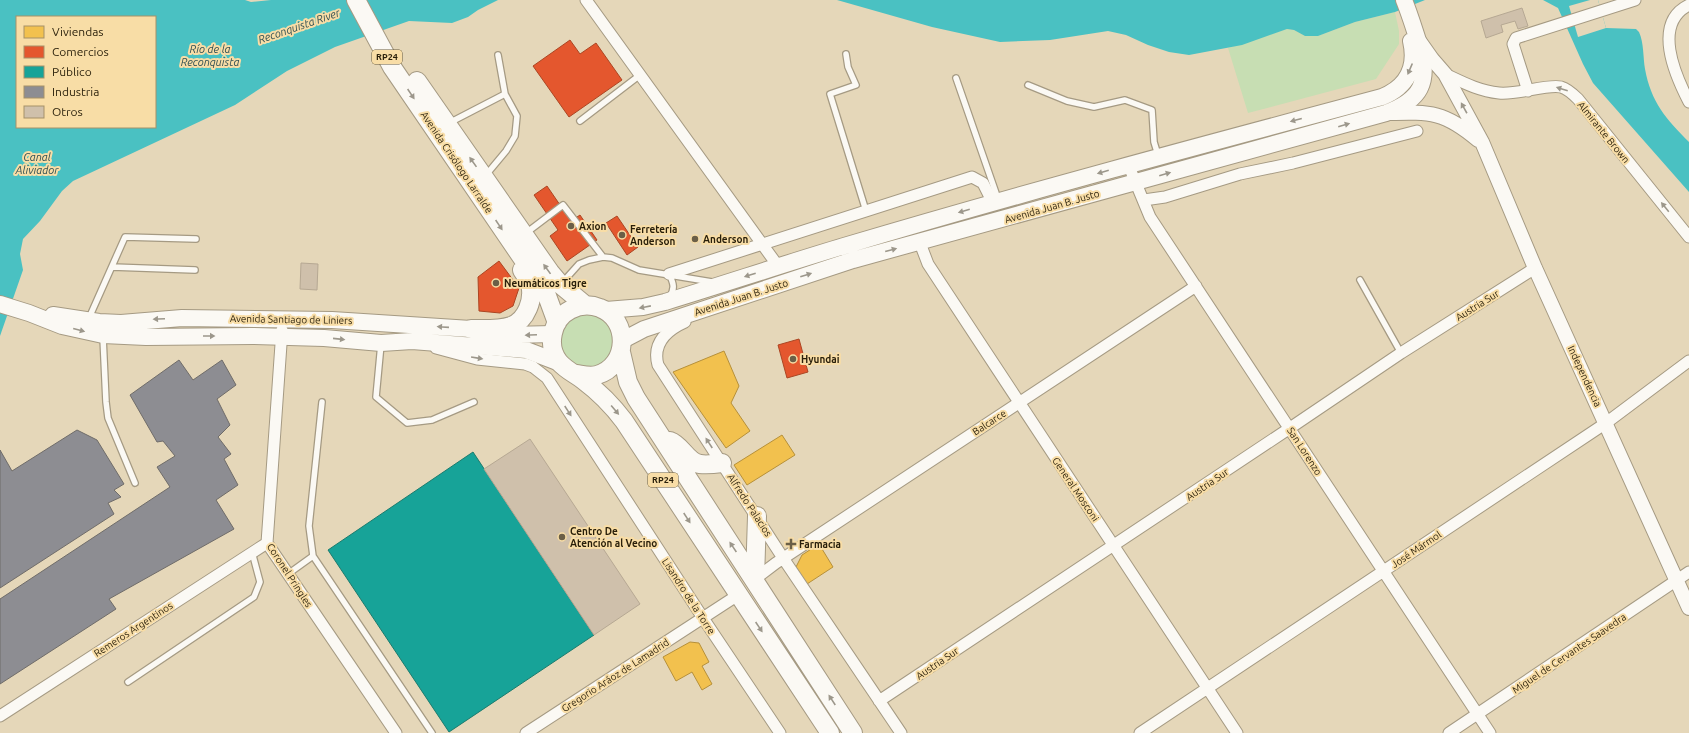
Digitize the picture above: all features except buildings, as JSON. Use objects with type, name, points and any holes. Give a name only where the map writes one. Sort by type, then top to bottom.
[{"type":"main road","name":"Avenida Crisólogo Larralde","points":[[356,0],[392,67],[427,107],[447,124],[484,178],[546,293],[555,328]]},
{"type":"main road","name":"Avenida Crisólogo Larralde","points":[[369,0],[427,107],[518,240],[561,285],[585,305]]},
{"type":"main road","points":[[1398,0],[1414,33]]},
{"type":"main road","points":[[1404,0],[1414,33]]},
{"type":"main road","name":"Avenida Juan B. Justo","points":[[622,346],[644,329],[853,260],[920,243],[1386,113],[1402,107],[1412,100],[1421,86],[1425,74],[1424,62],[1414,33]]},
{"type":"main road","name":"Avenida Juan B. Justo","points":[[606,310],[643,307],[665,302],[844,246],[1128,164],[1389,94],[1395,91],[1406,79],[1413,61],[1414,33]]},
{"type":"main road","points":[[471,329],[501,328],[510,326],[521,320],[525,313],[530,303],[530,285],[521,268],[518,240]]},
{"type":"main road","name":"Avenida Santiago de Liniers","points":[[0,304],[29,313],[62,326],[103,335],[146,337],[253,336],[324,338],[381,343],[412,341],[526,350],[560,363]]},
{"type":"main road","points":[[555,328],[569,311],[585,305]]},
{"type":"main road","name":"RP24","points":[[585,305],[599,307],[606,310],[620,326],[628,382],[636,398],[755,579],[853,733]]},
{"type":"main road","name":"Avenida Santiago de Liniers","points":[[29,313],[121,323],[182,318],[371,322],[471,329],[509,335],[555,328]]},
{"type":"main road","name":"RP24","points":[[555,328],[553,349],[560,363],[567,370],[576,374],[608,401],[624,421],[830,733]]},
{"type":"main road","points":[[576,374],[597,375],[607,370],[616,362],[622,346]]},
{"type":"main road","points":[[662,439],[677,444],[693,462],[700,464],[722,463]]},
{"type":"main road","points":[[755,579],[757,516]]},
{"type":"street","points":[[586,0],[778,266]]},
{"type":"street","points":[[1528,91],[1513,44],[1516,38],[1635,0]]},
{"type":"street","points":[[1689,5],[1672,21],[1668,39],[1672,58],[1689,102]]},
{"type":"street","name":"Independencia","points":[[1414,33],[1432,59],[1445,74],[1482,142],[1535,268],[1689,608]]},
{"type":"street","name":"Almirante Brown","points":[[1445,74],[1485,91],[1501,93],[1528,91],[1549,87],[1561,88],[1569,91],[1578,99],[1689,237]]},
{"type":"street","points":[[1386,113],[1423,112],[1437,114],[1452,120],[1482,142]]},
{"type":"street","points":[[1144,200],[1164,197],[1240,174],[1293,163],[1417,131]]},
{"type":"street","name":"San Lorenzo","points":[[1128,164],[1150,216],[1490,733]]},
{"type":"street","points":[[669,274],[972,178],[983,183],[996,202]]},
{"type":"street","name":"General Mosconi","points":[[920,243],[928,264],[1237,733]]},
{"type":"street","name":"Austria Sur","points":[[879,701],[1401,353],[1535,268]]},
{"type":"street","name":"Balcarce","points":[[755,579],[783,558],[1196,286]]},
{"type":"street","name":"Alfredo Palacios","points":[[729,300],[672,328],[665,334],[658,347],[656,358],[658,365],[783,558],[901,733]]},
{"type":"street","name":"Coronel Pringles","points":[[282,319],[282,338],[267,543],[396,733]]},
{"type":"street","name":"Avenida Santiago de Liniers","points":[[412,341],[478,359],[525,364],[533,367],[547,378]]},
{"type":"street","name":"José Mármol","points":[[1140,733],[1606,423],[1689,361]]},
{"type":"street","name":"Lisandro de la Torre","points":[[547,378],[703,618],[780,733]]},
{"type":"street","name":"Remeros Argentinos","points":[[0,716],[267,543]]},
{"type":"street","name":"Miguel de Cervantes Saavedra","points":[[1449,733],[1689,572]]},
{"type":"street","name":"Gregorio Aráoz de Lamadrid","points":[[526,733],[738,595]]},
{"type":"lane","points":[[846,54],[848,67],[856,85],[830,94],[866,211]]},
{"type":"lane","points":[[484,178],[506,152],[515,136],[517,116],[505,94],[498,55]]},
{"type":"lane","points":[[580,121],[640,75]]},
{"type":"lane","points":[[956,78],[996,202]]},
{"type":"lane","points":[[1028,85],[1067,101],[1094,106],[1125,100],[1152,110],[1154,142],[1158,156]]},
{"type":"lane","points":[[447,124],[505,94]]},
{"type":"lane","points":[[518,240],[563,205],[603,257]]},
{"type":"lane","points":[[89,320],[125,237],[196,239]]},
{"type":"lane","points":[[561,285],[579,264],[603,257],[612,258],[639,270],[722,284]]},
{"type":"lane","points":[[112,267],[195,270]]},
{"type":"lane","points":[[665,302],[671,295],[673,289],[673,283],[669,274]]},
{"type":"lane","points":[[1360,280],[1401,353]]},
{"type":"lane","points":[[103,335],[108,418],[135,483]]},
{"type":"lane","points":[[381,343],[376,397],[407,423],[432,420],[474,402]]},
{"type":"lane","points":[[322,402],[309,526],[313,556],[432,733]]},
{"type":"lane","points":[[128,682],[254,597],[260,582],[252,552]]},
{"type":"lane","points":[[288,574],[313,556]]},
{"type":"green space","points":[[1395,12],[1399,31],[1399,44],[1376,79],[1248,113],[1228,48],[1287,29],[1294,30],[1305,36],[1318,36],[1355,22]]},
{"type":"green space","points":[[593,312],[609,322],[617,340],[605,365],[577,369],[558,348],[560,329],[574,315]]},
{"type":"water","name":"Río de la Reconquista","points":[[0,0],[245,0],[251,2],[271,0],[498,0],[468,17],[452,23],[409,21],[335,47],[287,71],[235,105],[73,181],[62,191],[40,221],[23,239],[20,254],[23,270],[0,336]]},
{"type":"water","points":[[837,0],[1425,0],[1395,12],[1355,22],[1318,36],[1305,36],[1294,30],[1287,29],[1242,45],[1189,55],[1169,52],[1148,45],[1126,35],[1108,31],[1050,40],[1000,42],[932,27]]},
{"type":"water","points":[[1543,0],[1598,0],[1606,28],[1636,29],[1639,32],[1643,45],[1645,69],[1655,101],[1673,126],[1689,142],[1689,192],[1593,83],[1558,8]]},
{"type":"pier","points":[[1590,0],[1598,0],[1606,28],[1578,37],[1569,6]]},
{"type":"place","name":"Axion","points":[[571,226]]},
{"type":"place","name":"Ferretería Anderson","points":[[622,235]]},
{"type":"place","name":"Anderson","points":[[695,239]]},
{"type":"place","name":"Neumáticos Tigre","points":[[496,283]]},
{"type":"place","name":"Hyundai","points":[[793,359]]},
{"type":"place","name":"Centro De Atención al Vecino","points":[[562,537]]},
{"type":"place","name":"Farmacia","points":[[791,544]]},
{"type":"water label","name":"Reconquista River","points":[[299,26]]},
{"type":"water label","name":"Canal Aliviador","points":[[37,163]]}]
